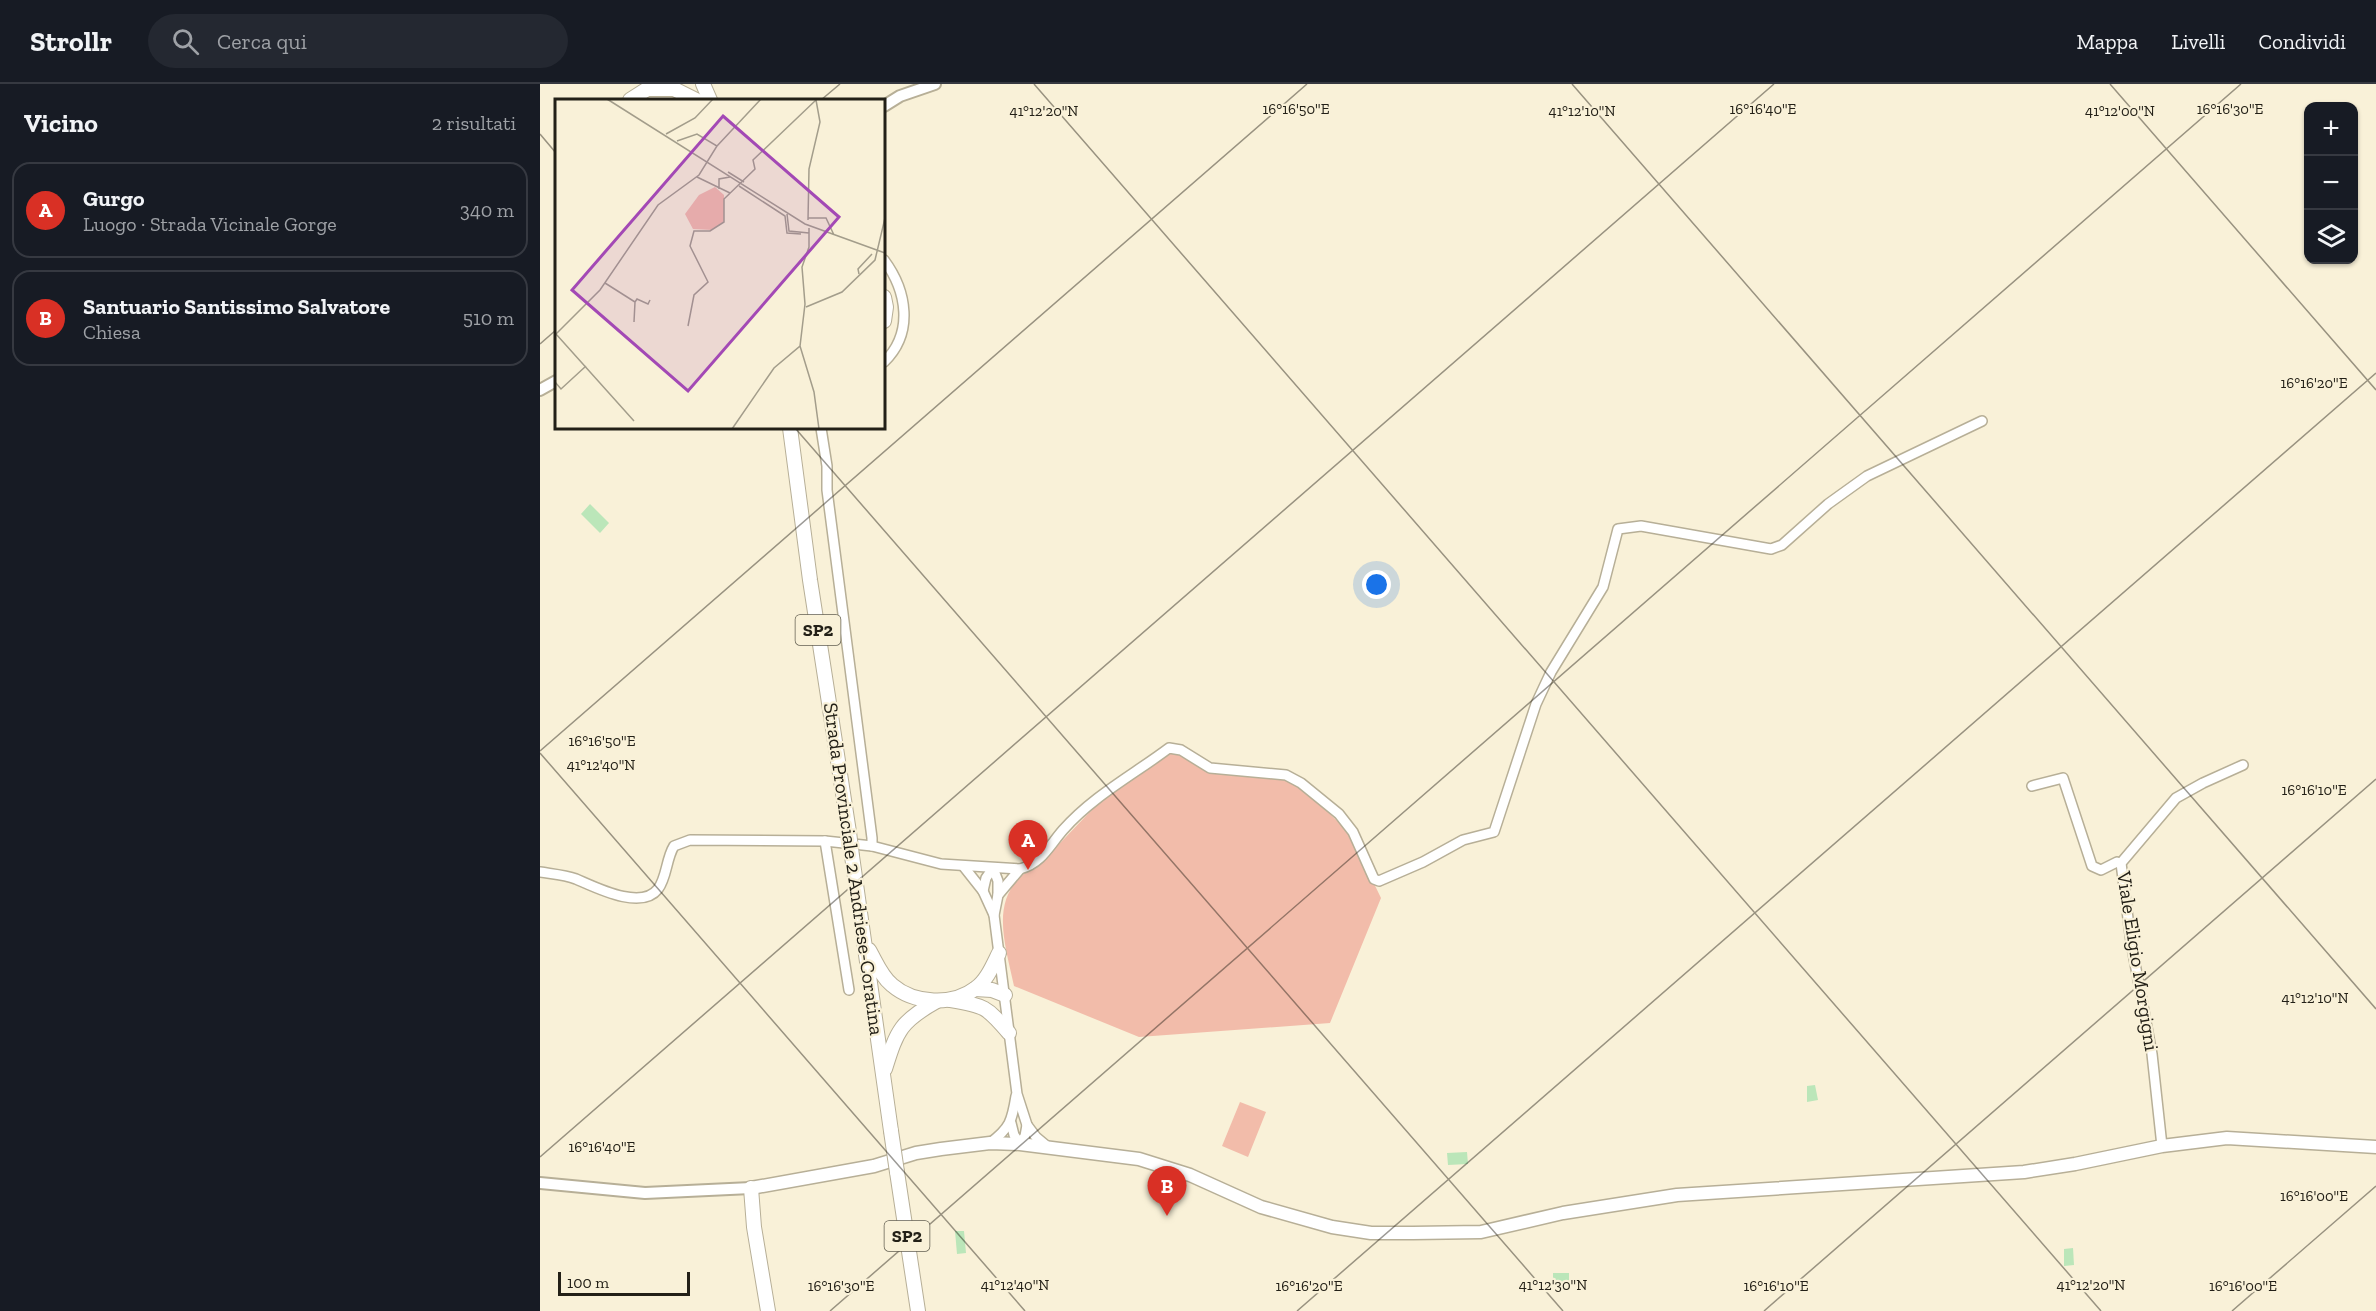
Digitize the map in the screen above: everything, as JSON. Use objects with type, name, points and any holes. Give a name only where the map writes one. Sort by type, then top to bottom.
[{"type":"main road","points":[[704,84],[710,99]]},
{"type":"main road","points":[[632,99],[653,86],[674,89],[694,99]]},
{"type":"main road","name":"Strada Provinciale 2 Andriese-Coratina","points":[[790,429],[916,1307]]},
{"type":"main road","points":[[864,940],[881,972],[892,986],[909,996],[981,1005],[995,1002],[1005,995]]},
{"type":"main road","points":[[975,989],[987,975],[999,954]]},
{"type":"main road","points":[[883,1074],[894,1040],[902,1026],[914,1014],[975,989],[992,990],[1005,995]]},
{"type":"main road","points":[[981,1005],[1009,1033]]},
{"type":"main road","points":[[768,1311],[754,1227],[751,1188],[874,1166],[916,1153],[990,1143],[1048,1147],[1138,1159],[1190,1175],[1261,1207],[1298,1219],[1371,1233],[1481,1232],[1563,1213],[1677,1196],[2024,1172],[2162,1146],[2227,1138],[2376,1147]]},
{"type":"street","points":[[885,105],[900,96],[935,84]]},
{"type":"street","points":[[885,262],[899,284],[905,311],[902,334],[885,361]]},
{"type":"street","points":[[540,390],[555,382]]},
{"type":"street","points":[[540,872],[576,879],[610,894],[645,898],[659,888],[671,852],[680,842],[690,840],[825,841],[872,846],[941,864],[1020,869],[1032,866],[1040,860],[1064,829],[1102,793],[1169,748],[1181,750],[1210,768],[1286,775],[1301,783],[1339,814],[1353,832],[1374,879],[1379,881],[1423,862],[1463,840],[1494,832],[1536,704],[1551,672],[1604,587],[1618,529],[1641,526],[1771,549],[1782,545],[1828,504],[1867,476],[1982,421]]},
{"type":"street","points":[[821,429],[827,466],[826,490],[872,846]]},
{"type":"street","name":"Viale Eligio Morgigni","points":[[2162,1146],[2152,1054],[2131,942],[2121,863],[2176,798],[2243,765]]},
{"type":"street","points":[[2032,786],[2063,778],[2092,866],[2101,870],[2117,862],[2121,863]]},
{"type":"street","points":[[825,841],[849,990]]},
{"type":"street","points":[[964,867],[983,891],[994,915],[1017,1094],[1027,1125],[1048,1147]]},
{"type":"street","points":[[983,891],[986,878],[993,868]]},
{"type":"street","points":[[993,868],[998,880],[994,915]]},
{"type":"street","points":[[998,894],[1020,869]]},
{"type":"street","points":[[1017,1094],[1011,1123],[1014,1135],[1020,1144],[1025,1136],[1027,1125]]},
{"type":"street","points":[[990,1143],[1011,1123]]},
{"type":"street","points":[[540,1183],[645,1193],[751,1188]]},
{"type":"shaded area","points":[[590,504],[609,523],[600,533],[581,514]]},
{"type":"shaded area","points":[[1169,752],[1180,754],[1211,772],[1285,779],[1299,785],[1349,832],[1381,898],[1330,1023],[1139,1037],[1014,986],[1006,951],[1003,917],[1005,902],[1012,887],[1023,875],[1040,864],[1106,795]]},
{"type":"shaded area","points":[[1815,1085],[1818,1100],[1807,1102],[1807,1086]]},
{"type":"shaded area","points":[[1240,1102],[1266,1112],[1248,1157],[1222,1146]]},
{"type":"shaded area","points":[[1467,1152],[1468,1164],[1448,1165],[1447,1153]]},
{"type":"shaded area","points":[[955,1231],[964,1231],[966,1253],[957,1254]]},
{"type":"shaded area","points":[[2073,1248],[2074,1265],[2064,1266],[2064,1249]]},
{"type":"shaded area","points":[[1553,1273],[1569,1273],[1569,1282],[1553,1282]]},
{"type":"place","name":"Gurgo","points":[[1028,870]]},
{"type":"place","name":"Santuario Santissimo Salvatore","points":[[1167,1216]]}]
